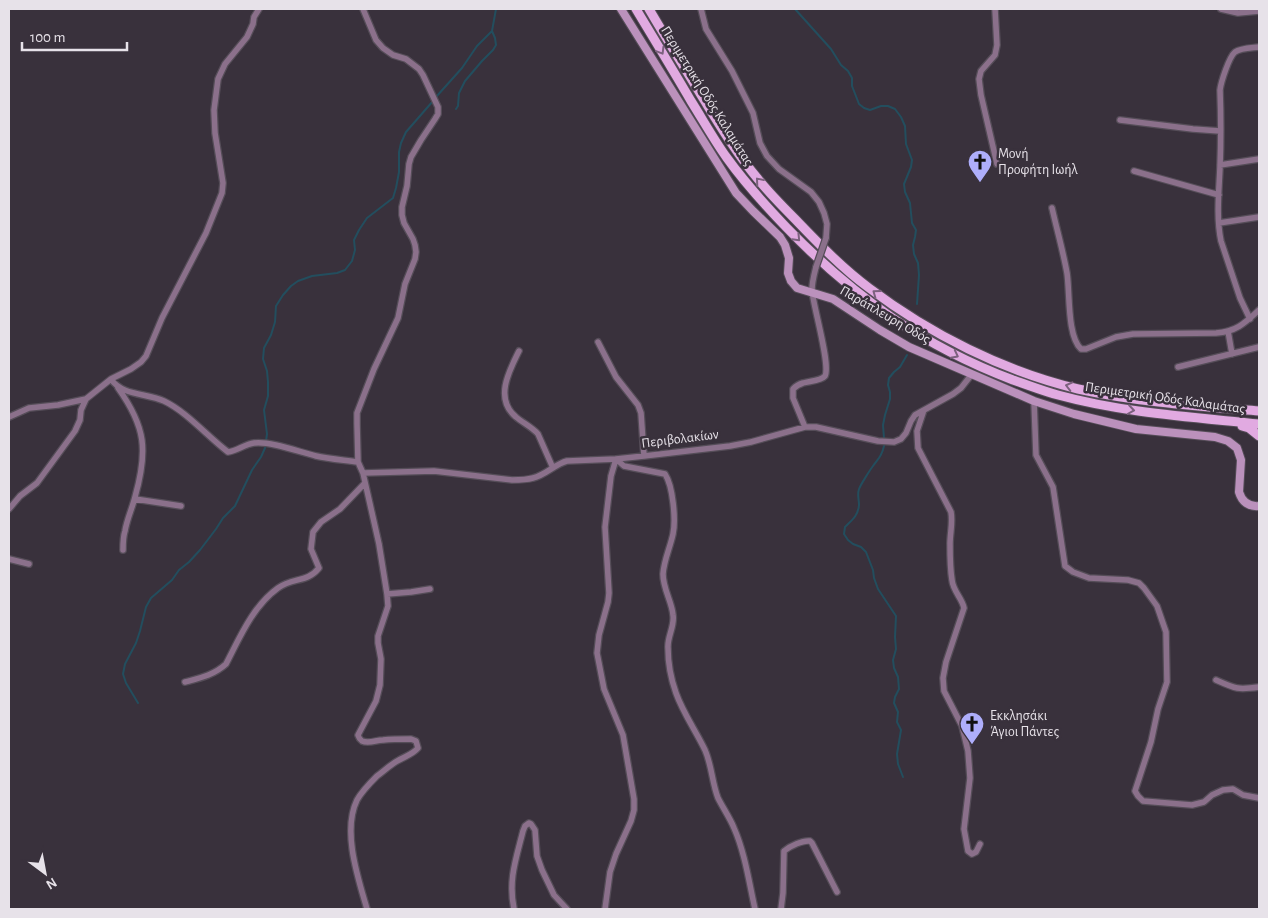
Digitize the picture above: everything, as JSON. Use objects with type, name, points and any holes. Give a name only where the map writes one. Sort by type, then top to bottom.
[{"type":"main road","name":"Περιμετρική Οδός Καλαμάτας","points":[[636,9],[714,138],[750,187],[802,244],[829,269],[862,297],[893,319],[929,342],[966,361],[1056,395],[1120,409],[1259,424]]},
{"type":"main road","name":"Περιμετρική Οδός Καλαμάτας","points":[[649,9],[719,126],[757,179],[836,260],[868,287],[899,309],[935,332],[971,350],[1016,369],[1059,384],[1171,404],[1259,411]]},
{"type":"main road","points":[[1220,420],[1250,428],[1259,436]]},
{"type":"street","points":[[9,509],[20,496],[37,483],[75,431],[80,420],[80,410],[86,399],[111,379],[141,362],[146,356],[162,318],[206,233],[222,193],[223,183],[215,133],[214,110],[218,79],[225,64],[247,37],[259,9]]},
{"type":"street","points":[[363,9],[376,40],[393,55],[406,59],[419,69],[438,107],[438,114],[411,157],[402,206],[404,223],[415,245],[415,259],[405,284],[398,318],[374,369],[357,413],[356,424],[358,462],[363,473],[379,544],[388,606],[378,636],[381,659],[380,685],[376,701],[358,735],[361,741],[365,742],[411,739],[416,741],[418,748],[410,755],[398,760],[387,768],[369,784],[358,800],[352,816],[351,828],[354,861],[367,909]]},
{"type":"street","name":"Παράπλευρη Οδός","points":[[621,9],[736,193],[775,232],[785,245],[788,258],[788,273],[791,281],[797,288],[833,299],[909,347],[1034,401],[1074,414],[1136,429],[1228,440],[1237,448],[1241,460],[1240,496],[1247,504],[1259,506]]},
{"type":"street","points":[[701,9],[706,29],[732,71],[753,113],[760,143],[767,156],[779,169],[811,192],[819,202],[827,224],[826,238],[813,277],[812,292],[824,349],[825,376],[801,383],[793,389],[793,398],[805,427]]},
{"type":"street","points":[[995,9],[997,45],[995,55],[981,70],[979,78],[981,95],[997,164]]},
{"type":"street","points":[[1221,9],[1238,12],[1259,11]]},
{"type":"street","points":[[1250,319],[1240,298],[1219,232],[1220,88],[1233,55],[1237,51],[1259,47]]},
{"type":"street","points":[[1120,120],[1220,131]]},
{"type":"street","points":[[1220,165],[1259,159]]},
{"type":"street","points":[[1134,171],[1219,195]]},
{"type":"street","points":[[1052,208],[1066,272],[1071,326],[1075,342],[1081,350],[1116,337],[1133,334],[1216,333],[1228,331],[1240,326],[1259,310]]},
{"type":"street","points":[[1219,223],[1259,217]]},
{"type":"street","points":[[1228,331],[1232,354]]},
{"type":"street","points":[[598,342],[616,377],[638,405],[641,413],[644,456]]},
{"type":"street","points":[[1178,367],[1259,347]]},
{"type":"street","points":[[519,351],[506,381],[506,403],[516,417],[534,429],[538,434],[553,468]]},
{"type":"street","name":"Περιβολακίων","points":[[363,473],[421,470],[522,480],[534,478],[567,461],[616,459],[730,446],[805,427],[816,427],[878,441],[894,442],[901,439],[906,433],[915,415],[953,394],[961,388],[972,374]]},
{"type":"street","points":[[111,379],[134,412],[142,435],[144,448],[135,499],[124,533],[123,550]]},
{"type":"street","points":[[118,388],[163,400],[178,409],[228,452],[254,443],[304,452],[315,456],[358,462]]},
{"type":"street","points":[[9,417],[29,408],[58,405],[86,399]]},
{"type":"street","points":[[1034,401],[1036,455],[1053,487],[1065,566],[1073,572],[1089,578],[1128,580],[1139,583],[1157,606],[1166,632],[1167,682],[1136,791],[1138,796],[1143,801],[1192,805],[1204,802],[1212,795],[1223,790],[1233,789],[1244,795],[1259,798]]},
{"type":"street","points":[[924,410],[917,432],[918,448],[951,512],[950,544],[953,588],[963,602],[964,608],[946,662],[943,678],[944,691],[962,726],[968,750],[970,778],[964,830],[968,851],[972,854],[976,852],[980,844]]},
{"type":"street","points":[[605,909],[610,872],[634,810],[634,799],[623,735],[604,689],[597,653],[599,635],[609,592],[605,527],[611,476],[616,459],[624,466],[665,474],[670,484],[673,532],[664,562],[663,576],[674,619],[668,640],[672,678],[681,705],[705,750],[711,765],[718,798],[738,839],[755,909]]},
{"type":"street","points":[[185,682],[208,676],[221,669],[226,664],[246,626],[261,603],[288,582],[314,574],[319,568],[311,549],[313,532],[321,522],[340,509],[364,484]]},
{"type":"street","points":[[135,499],[181,506]]},
{"type":"street","points":[[9,559],[28,564]]},
{"type":"street","points":[[387,594],[430,589]]},
{"type":"street","points":[[1216,680],[1237,689],[1259,687]]},
{"type":"street","points":[[514,909],[512,874],[523,831],[528,823],[531,824],[534,830],[542,870],[554,895],[566,909]]},
{"type":"street","points":[[781,909],[784,851],[808,840],[812,843],[837,892]]},
{"type":"waterway","points":[[436,97],[462,68],[477,46],[492,31],[496,9]]},
{"type":"waterway","points":[[795,9],[848,71],[852,78],[852,86],[859,104],[870,110],[881,106],[895,109],[905,126],[906,144],[912,160],[904,184],[910,203],[912,223],[916,230],[913,245],[919,275],[917,304]]},
{"type":"waterway","points":[[456,109],[459,93],[465,81],[496,45],[492,31]]},
{"type":"waterway","points":[[138,703],[123,674],[125,664],[136,643],[146,607],[151,598],[172,580],[179,570],[200,550],[223,518],[235,506],[265,448],[267,434],[264,410],[268,396],[268,382],[263,359],[264,348],[275,322],[276,306],[283,295],[298,281],[312,276],[337,273],[345,270],[352,261],[355,250],[354,240],[359,230],[367,218],[393,198],[399,172],[399,152],[406,132],[433,101]]},
{"type":"waterway","points":[[884,438],[883,425],[890,399],[889,378],[900,367],[907,355]]},
{"type":"waterway","points":[[884,446],[880,456],[859,489],[857,512],[845,527],[844,534],[848,540],[866,552],[878,589],[896,616],[896,649],[893,660],[899,689],[894,703],[898,712],[897,722],[901,730],[897,754],[898,764],[903,777]]},
{"type":"place","name":"Μονή Προφήτη Ιωήλ","points":[[980,183]]},
{"type":"place","name":"Εκκλησάκι Άγιοι Πάντες","points":[[972,745]]}]
